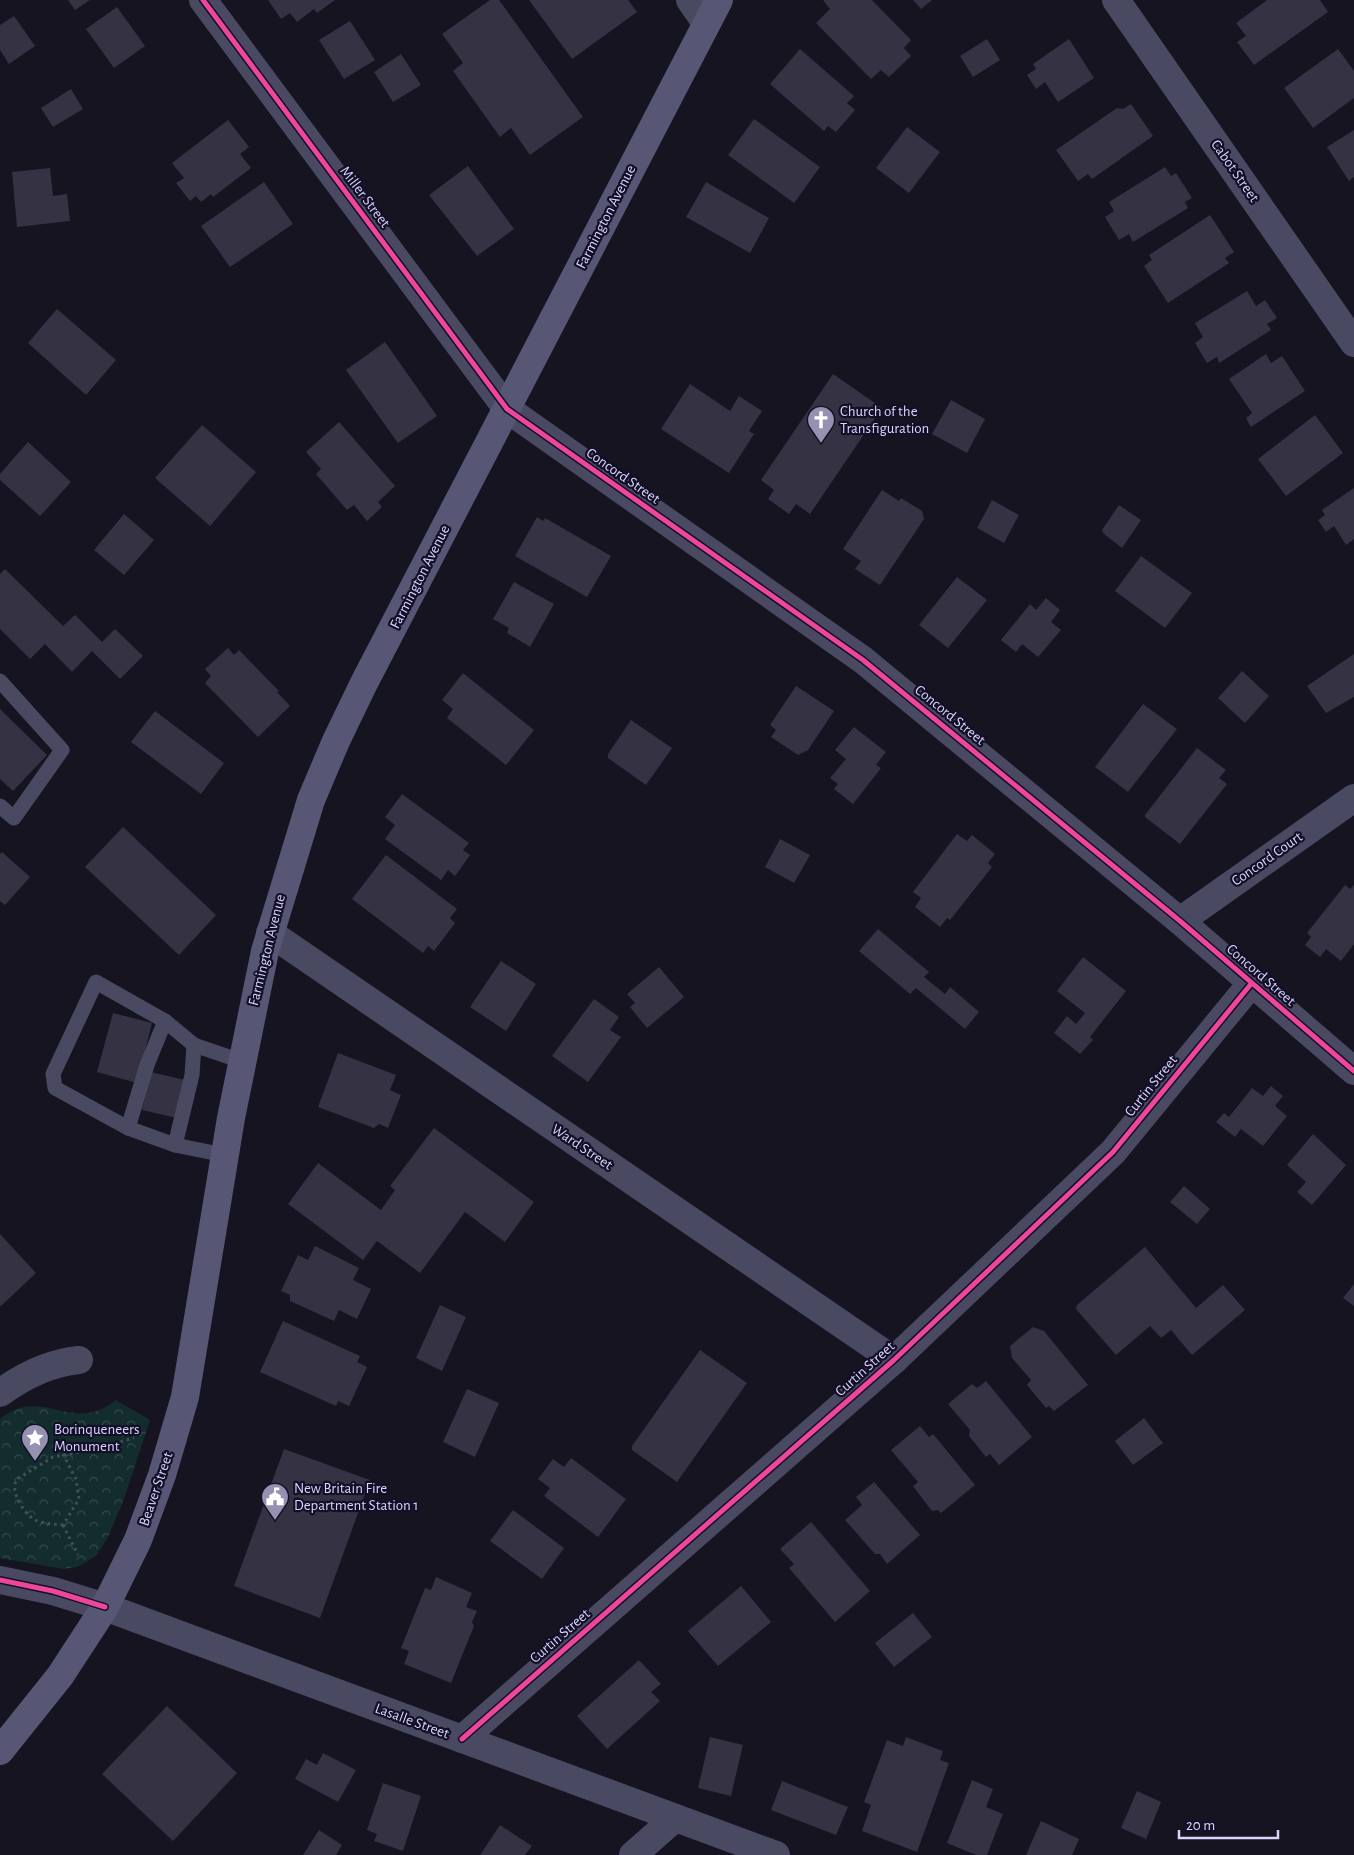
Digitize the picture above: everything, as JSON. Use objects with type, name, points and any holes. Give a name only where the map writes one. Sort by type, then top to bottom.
[{"type":"main road","name":"Farmington Avenue","points":[[218,1189],[241,1060],[270,933],[303,823],[329,756],[506,409],[713,12]]},
{"type":"main road","name":"Beaver Street","points":[[0,1751],[60,1676],[104,1608],[138,1540],[162,1475],[187,1383],[218,1189]]},
{"type":"street","name":"Miller Street","points":[[203,0],[506,409]]},
{"type":"street","points":[[690,0],[713,12]]},
{"type":"street","name":"Cabot Street","points":[[1116,0],[1354,343]]},
{"type":"street","name":"Concord Street","points":[[506,409],[863,660],[1180,921],[1354,1072]]},
{"type":"street","name":"Concord Court","points":[[1180,921],[1354,798]]},
{"type":"street","name":"Ward Street","points":[[270,933],[894,1360]]},
{"type":"street","name":"Curtin Street","points":[[462,1739],[894,1360],[1113,1152],[1251,984]]},
{"type":"street","points":[[0,1393],[34,1372],[61,1363],[79,1360]]},
{"type":"street","name":"Lasalle Street","points":[[0,1580],[52,1591],[104,1608],[776,1855]]},
{"type":"street","points":[[633,1855],[675,1818]]},
{"type":"lane","points":[[0,681],[62,750],[14,818],[0,806]]},
{"type":"lane","points":[[224,1155],[175,1145],[128,1128],[55,1088],[52,1074],[96,982],[165,1020],[194,1045],[241,1060]]},
{"type":"lane","points":[[128,1128],[147,1065],[165,1020]]},
{"type":"lane","points":[[175,1145],[192,1075],[194,1045]]},
{"type":"path","points":[[63,1525],[36,1520],[28,1514],[18,1498],[14,1484],[17,1479],[42,1462],[63,1454],[97,1449],[134,1438]]},
{"type":"path","points":[[63,1454],[76,1479],[79,1498],[63,1525]]},
{"type":"path","points":[[63,1525],[78,1555]]},
{"type":"green space","points":[[116,1400],[150,1420],[124,1499],[108,1537],[96,1556],[77,1567],[63,1569],[0,1558],[0,1419],[15,1410],[30,1406],[71,1413],[85,1413],[100,1410]]},
{"type":"building","points":[[68,0],[90,0],[75,10]]},
{"type":"building","points":[[268,0],[335,0],[317,13],[314,9],[297,22],[290,13],[281,19]]},
{"type":"building","points":[[490,0],[499,0],[583,117],[530,155],[511,128],[500,137],[453,71],[463,63],[442,34]]},
{"type":"building","points":[[529,0],[628,0],[637,12],[572,59]]},
{"type":"building","points":[[823,0],[872,0],[911,40],[904,48],[911,56],[889,77],[881,70],[871,79],[816,23],[830,9]]},
{"type":"building","points":[[913,0],[932,0],[921,9]]},
{"type":"building","points":[[1267,0],[1320,0],[1328,12],[1254,65],[1237,42],[1246,36],[1236,23]]},
{"type":"building","points":[[117,7],[145,46],[114,68],[86,29]]},
{"type":"building","points":[[14,16],[35,46],[9,64],[0,50],[0,25]]},
{"type":"building","points":[[350,21],[375,60],[344,79],[319,40]]},
{"type":"building","points":[[987,39],[1000,60],[973,77],[960,56]]},
{"type":"building","points":[[1069,39],[1094,78],[1058,102],[1045,82],[1036,89],[1027,75],[1036,69],[1033,64]]},
{"type":"building","points":[[800,49],[854,96],[847,103],[855,110],[836,132],[828,126],[824,131],[770,84]]},
{"type":"building","points":[[1338,49],[1354,71],[1354,98],[1313,128],[1284,88]]},
{"type":"building","points":[[401,54],[421,85],[393,102],[374,72]]},
{"type":"building","points":[[71,89],[83,109],[53,127],[41,108]]},
{"type":"building","points":[[1131,104],[1153,136],[1092,179],[1088,174],[1078,181],[1056,150],[1117,108],[1123,109]]},
{"type":"building","points":[[754,119],[820,167],[794,203],[728,155]]},
{"type":"building","points":[[228,120],[249,147],[240,154],[251,168],[213,197],[211,194],[201,202],[196,196],[190,201],[176,183],[184,178],[172,163]]},
{"type":"building","points":[[907,127],[940,152],[909,193],[876,168]]},
{"type":"building","points":[[1354,130],[1354,177],[1349,181],[1327,147]]},
{"type":"building","points":[[468,166],[514,229],[477,256],[429,195]]},
{"type":"building","points":[[1165,167],[1171,176],[1176,173],[1192,198],[1185,202],[1188,208],[1133,242],[1129,234],[1119,240],[1105,217],[1114,211],[1109,202]]},
{"type":"building","points":[[50,168],[53,196],[67,194],[70,221],[17,227],[12,172]]},
{"type":"building","points":[[264,182],[293,224],[230,267],[201,226]]},
{"type":"building","points":[[706,182],[769,218],[750,253],[686,217]]},
{"type":"building","points":[[1210,215],[1234,252],[1225,258],[1229,263],[1168,303],[1144,266],[1152,260],[1149,255]]},
{"type":"building","points":[[1247,291],[1256,306],[1265,300],[1277,318],[1267,324],[1271,330],[1219,363],[1217,357],[1207,363],[1195,343],[1203,337],[1195,323]]},
{"type":"building","points":[[57,309],[116,360],[86,395],[28,343]]},
{"type":"building","points":[[385,342],[437,416],[398,443],[346,370]]},
{"type":"building","points":[[1266,354],[1271,363],[1282,356],[1305,391],[1251,427],[1246,418],[1252,413],[1229,379]]},
{"type":"building","name":"Church of the Transfiguration","points":[[833,374],[882,408],[810,514],[796,504],[789,514],[768,499],[774,490],[761,480]]},
{"type":"building","points":[[690,384],[730,411],[739,396],[762,411],[749,431],[754,434],[729,473],[661,429]]},
{"type":"building","points":[[951,400],[985,419],[967,453],[932,434]]},
{"type":"building","points":[[1315,415],[1343,453],[1286,496],[1258,459]]},
{"type":"building","points":[[339,422],[395,486],[378,502],[382,507],[367,521],[354,505],[347,510],[316,474],[321,469],[306,452]]},
{"type":"building","points":[[202,425],[256,472],[210,526],[155,478]]},
{"type":"building","points":[[28,442],[71,482],[40,516],[0,480],[0,474]]},
{"type":"building","points":[[1354,488],[1354,539],[1346,545],[1334,526],[1326,532],[1318,520],[1325,515],[1322,510]]},
{"type":"building","points":[[882,490],[899,501],[901,498],[922,511],[924,519],[880,585],[855,569],[861,561],[843,549]]},
{"type":"building","points":[[992,500],[1019,515],[1004,543],[977,528]]},
{"type":"building","points":[[1119,505],[1141,520],[1122,548],[1104,534],[1102,530]]},
{"type":"building","points":[[124,514],[154,540],[124,575],[94,550]]},
{"type":"building","points":[[537,517],[543,521],[545,518],[611,556],[587,597],[515,556]]},
{"type":"building","points":[[1141,556],[1192,593],[1165,628],[1115,591]]},
{"type":"building","points":[[5,569],[63,626],[75,615],[102,642],[115,629],[143,656],[120,679],[92,651],[72,672],[45,644],[30,659],[0,629],[0,574]]},
{"type":"building","points":[[957,577],[987,600],[948,648],[919,625]]},
{"type":"building","points":[[514,582],[554,604],[530,647],[507,633],[509,628],[493,619]]},
{"type":"building","points":[[1046,598],[1060,610],[1051,622],[1061,630],[1038,657],[1022,644],[1016,652],[1001,640],[1030,604],[1036,610]]},
{"type":"building","points":[[228,648],[234,655],[239,650],[279,691],[277,692],[290,706],[258,737],[205,683],[211,676],[205,669]]},
{"type":"building","points":[[1354,654],[1354,697],[1326,713],[1307,686]]},
{"type":"building","points":[[1242,671],[1269,696],[1245,723],[1218,698]]},
{"type":"building","points":[[463,673],[534,730],[506,765],[447,718],[453,709],[442,700]]},
{"type":"building","points":[[796,686],[834,711],[808,750],[798,755],[771,737],[776,730],[770,725]]},
{"type":"building","points":[[1143,704],[1177,729],[1128,792],[1095,767]]},
{"type":"building","points":[[0,709],[47,755],[13,791],[0,779]]},
{"type":"building","points":[[155,711],[224,763],[201,794],[131,742]]},
{"type":"building","points":[[631,720],[672,748],[646,785],[608,758],[608,754]]},
{"type":"building","points":[[854,727],[886,752],[876,765],[881,768],[853,804],[834,789],[838,784],[830,778],[846,759],[835,750]]},
{"type":"building","points":[[1197,748],[1226,770],[1219,778],[1227,784],[1180,844],[1145,817],[1145,815]]},
{"type":"building","points":[[402,794],[469,843],[463,850],[470,855],[455,876],[448,870],[441,880],[385,839],[395,825],[385,817]]},
{"type":"building","points":[[123,827],[216,915],[179,955],[85,867]]},
{"type":"building","points":[[957,834],[967,841],[972,835],[995,854],[988,863],[992,867],[950,920],[947,918],[940,927],[915,907],[921,898],[913,892]]},
{"type":"building","points":[[780,839],[810,855],[794,883],[765,867]]},
{"type":"building","points":[[2,852],[30,877],[5,905],[0,901],[0,854]]},
{"type":"building","points":[[386,855],[457,909],[450,918],[455,923],[434,951],[428,946],[423,953],[352,899]]},
{"type":"building","points":[[1345,885],[1350,889],[1354,885],[1354,944],[1341,961],[1326,949],[1320,957],[1305,945],[1311,937],[1307,933]]},
{"type":"building","points":[[878,929],[929,972],[924,977],[945,994],[950,987],[979,1012],[965,1029],[916,988],[910,994],[859,951]]},
{"type":"building","points":[[1083,957],[1126,991],[1090,1037],[1093,1040],[1080,1054],[1054,1033],[1067,1016],[1076,1024],[1085,1013],[1057,991]]},
{"type":"building","points":[[501,961],[536,984],[506,1031],[470,1007]]},
{"type":"building","points":[[659,967],[684,997],[647,1028],[630,1007],[635,1003],[627,994]]},
{"type":"building","points":[[594,999],[619,1017],[610,1030],[621,1037],[588,1082],[552,1056]]},
{"type":"building","points":[[113,1013],[152,1023],[137,1083],[97,1072]]},
{"type":"building","points":[[338,1053],[396,1075],[390,1090],[401,1095],[388,1128],[379,1124],[374,1128],[318,1107]]},
{"type":"building","points":[[151,1072],[185,1080],[177,1118],[142,1110]]},
{"type":"building","points":[[1271,1086],[1283,1096],[1275,1106],[1287,1116],[1263,1146],[1241,1129],[1235,1137],[1216,1122],[1224,1113],[1229,1117],[1252,1088],[1263,1096]]},
{"type":"building","points":[[434,1128],[534,1202],[505,1242],[465,1212],[420,1273],[377,1241],[363,1260],[288,1204],[318,1163],[381,1210],[395,1190],[390,1186]]},
{"type":"building","points":[[1313,1134],[1346,1165],[1312,1205],[1297,1192],[1306,1182],[1287,1165]]},
{"type":"building","points":[[1184,1186],[1210,1209],[1197,1224],[1170,1202]]},
{"type":"building","points":[[0,1234],[36,1273],[1,1306],[0,1305]]},
{"type":"building","points":[[315,1246],[359,1268],[353,1280],[371,1289],[357,1319],[339,1310],[334,1321],[290,1301],[290,1295],[281,1291],[298,1255],[308,1260]]},
{"type":"building","points":[[1145,1247],[1196,1308],[1223,1285],[1245,1310],[1192,1355],[1171,1330],[1161,1338],[1150,1326],[1116,1355],[1076,1309],[1077,1305]]},
{"type":"building","points":[[1354,1284],[1354,1306],[1343,1298]]},
{"type":"building","points":[[440,1305],[466,1317],[442,1371],[416,1358]]},
{"type":"building","points":[[283,1321],[360,1356],[357,1362],[367,1367],[349,1406],[338,1401],[336,1406],[260,1372]]},
{"type":"building","points":[[1033,1327],[1044,1331],[1088,1385],[1054,1411],[1049,1406],[1046,1408],[1027,1385],[1031,1380],[1012,1358],[1010,1346]]},
{"type":"building","points":[[700,1350],[747,1383],[677,1482],[632,1450],[632,1446]]},
{"type":"building","points":[[986,1381],[1032,1437],[999,1465],[990,1454],[986,1457],[969,1436],[970,1430],[948,1404],[972,1384],[977,1388]]},
{"type":"building","points":[[467,1389],[499,1403],[475,1457],[443,1442]]},
{"type":"building","points":[[1144,1418],[1163,1443],[1133,1465],[1115,1441]]},
{"type":"building","points":[[920,1426],[929,1437],[933,1434],[975,1485],[941,1513],[938,1510],[932,1511],[913,1486],[918,1482],[891,1450]]},
{"type":"building","points":[[284,1449],[370,1480],[320,1618],[234,1586]]},
{"type":"building","points":[[571,1458],[626,1499],[598,1537],[544,1496],[550,1488],[538,1479],[553,1459],[564,1467]]},
{"type":"building","points":[[874,1482],[920,1535],[887,1564],[880,1554],[875,1554],[845,1520],[862,1505],[856,1497]]},
{"type":"building","points":[[513,1510],[564,1548],[542,1579],[490,1541]]},
{"type":"building","points":[[811,1522],[870,1591],[835,1622],[789,1568],[794,1564],[780,1549]]},
{"type":"building","points":[[436,1577],[472,1593],[466,1607],[477,1611],[472,1622],[474,1626],[451,1683],[404,1664],[409,1651],[401,1648],[425,1588],[431,1590]]},
{"type":"building","points":[[741,1586],[771,1622],[718,1666],[688,1631]]},
{"type":"building","points":[[913,1613],[932,1637],[894,1667],[875,1643]]},
{"type":"building","points":[[639,1660],[661,1684],[651,1692],[660,1701],[607,1749],[577,1716]]},
{"type":"building","points":[[167,1706],[237,1773],[173,1841],[102,1774]]},
{"type":"building","points":[[710,1737],[743,1745],[731,1796],[698,1788]]},
{"type":"building","points":[[906,1737],[943,1751],[940,1760],[949,1763],[917,1852],[862,1831],[871,1805],[864,1802],[887,1740],[903,1746]]},
{"type":"building","points":[[323,1753],[356,1770],[338,1802],[295,1779],[306,1759],[317,1765]]},
{"type":"building","points":[[972,1780],[993,1789],[986,1807],[1003,1814],[987,1855],[976,1855],[947,1843]]},
{"type":"building","points":[[782,1781],[848,1807],[836,1835],[771,1810]]},
{"type":"building","points":[[383,1783],[421,1796],[403,1851],[374,1841],[377,1834],[367,1830]]},
{"type":"building","points":[[1137,1791],[1161,1802],[1146,1839],[1121,1828]]},
{"type":"building","points":[[1041,1821],[1079,1839],[1072,1855],[1026,1855]]},
{"type":"building","points":[[500,1825],[532,1846],[525,1855],[480,1855]]},
{"type":"building","points":[[319,1830],[342,1845],[336,1855],[303,1855]]},
{"type":"cycle path","points":[[203,0],[507,409],[863,660],[1180,921],[1354,1071]]},
{"type":"cycle path","points":[[462,1739],[894,1360],[1113,1152],[1251,984]]},
{"type":"cycle path","points":[[0,1580],[53,1591],[105,1607]]},
{"type":"place","name":"Church of the Transfiguration","points":[[821,444]]},
{"type":"place","name":"Borinqueneers Monument","points":[[35,1462]]},
{"type":"place","name":"New Britain Fire Department Station 1","points":[[275,1521]]}]
